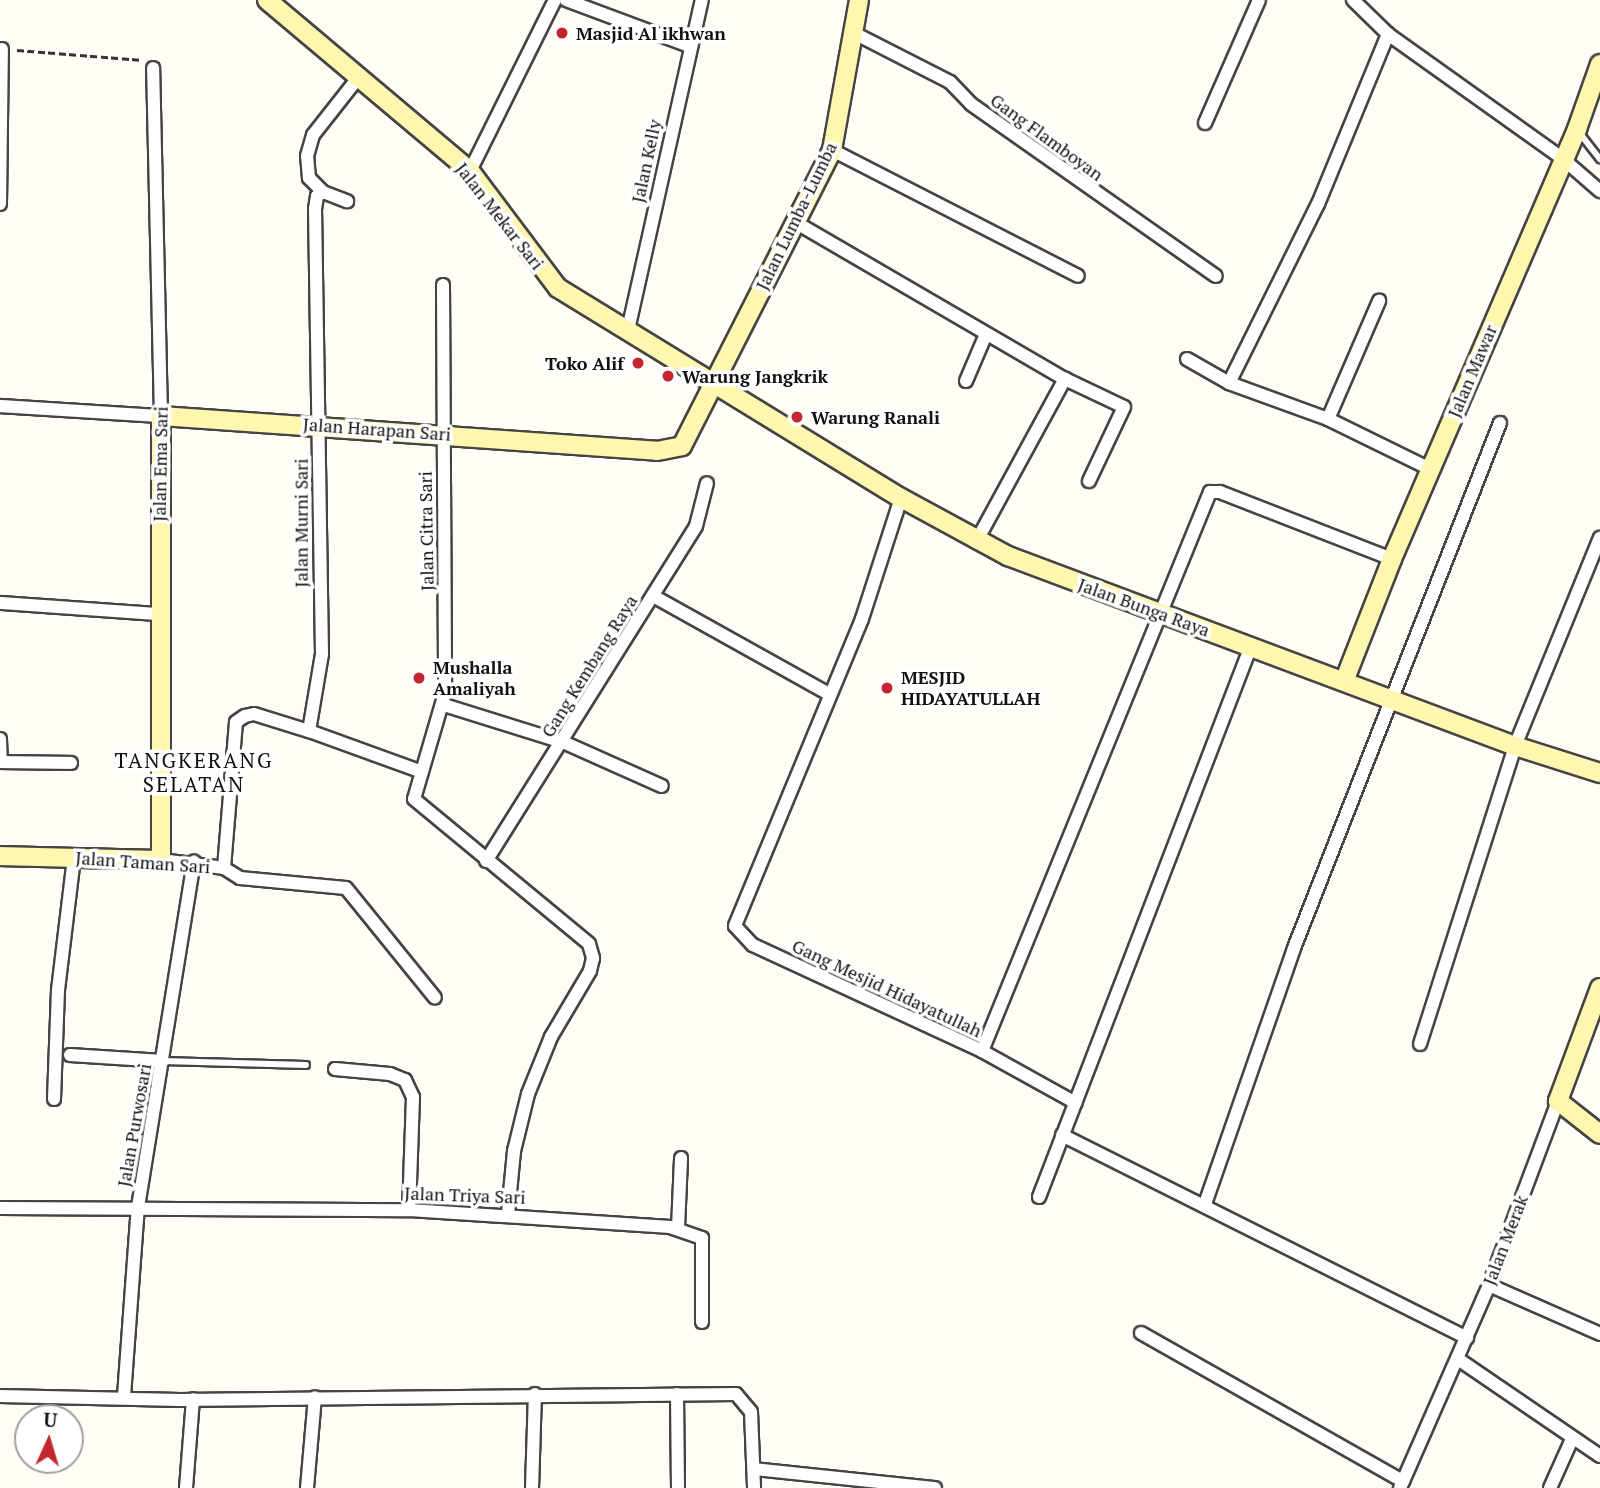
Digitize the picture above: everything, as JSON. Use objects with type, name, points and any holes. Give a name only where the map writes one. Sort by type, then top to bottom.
[{"type":"street","name":"Jalan Mekar Sari","points":[[267,0],[357,79],[470,171],[558,288],[716,382]]},
{"type":"street","points":[[470,171],[555,0]]},
{"type":"street","points":[[566,0],[689,46]]},
{"type":"street","name":"Jalan Kelly","points":[[628,330],[689,46],[702,0]]},
{"type":"street","name":"Jalan Lumba-Lumba","points":[[716,382],[832,150],[859,0]]},
{"type":"street","points":[[1205,123],[1259,0]]},
{"type":"street","points":[[1353,0],[1368,6],[1388,34],[1563,159],[1600,191]]},
{"type":"street","name":"Gang Flamboyan","points":[[854,33],[950,82],[971,104],[1216,276]]},
{"type":"street","points":[[1229,383],[1318,204],[1388,34]]},
{"type":"street","points":[[0,204],[2,49]]},
{"type":"street","name":"Jalan Mawar","points":[[1345,679],[1392,559],[1577,129],[1600,64]]},
{"type":"street","name":"Jalan Ema Sari","points":[[153,68],[161,416],[158,614],[160,860]]},
{"type":"street","points":[[347,201],[324,192],[309,178],[307,156],[313,135],[357,79]]},
{"type":"street","points":[[832,150],[1078,276]]},
{"type":"street","name":"Jalan Murni Sari","points":[[309,730],[322,654],[315,209],[317,196],[324,192]]},
{"type":"street","points":[[795,222],[1065,379],[1124,407],[1089,481]]},
{"type":"street","name":"Jalan Citra Sari","points":[[443,285],[444,705],[413,794],[418,807],[486,861]]},
{"type":"street","points":[[1328,419],[1379,301]]},
{"type":"street","points":[[966,380],[986,334]]},
{"type":"street","points":[[1187,359],[1229,383],[1328,419],[1430,469]]},
{"type":"street","points":[[976,542],[1065,379]]},
{"type":"street","name":"Jalan Harapan Sari","points":[[0,406],[319,425],[657,451],[682,446],[716,382]]},
{"type":"street","name":"Jalan Bunga Raya","points":[[716,382],[778,426],[976,542],[1163,615],[1345,679],[1515,746],[1600,773]]},
{"type":"street","points":[[1205,1204],[1294,948],[1500,423]]},
{"type":"street","name":"Gang Kembang Raya","points":[[486,861],[696,526],[707,483]]},
{"type":"street","name":"Gang Mesjid Hidayatullah","points":[[901,498],[862,619],[735,926],[753,945],[982,1051],[1163,615],[1200,508],[1213,491],[1392,559]]},
{"type":"street","points":[[1420,1044],[1515,746],[1600,538]]},
{"type":"street","points":[[653,596],[830,694]]},
{"type":"street","points":[[0,603],[158,614]]},
{"type":"street","points":[[1039,1197],[1251,646]]},
{"type":"street","points":[[444,705],[562,742],[662,786]]},
{"type":"street","name":"Jalan Taman Sari","points":[[0,856],[160,860],[194,862],[224,868],[236,722],[254,714],[309,730]]},
{"type":"street","points":[[309,730],[422,772]]},
{"type":"street","points":[[0,739],[0,762],[71,763]]},
{"type":"street","points":[[54,1099],[58,990],[74,858]]},
{"type":"street","points":[[486,861],[589,944],[593,958],[590,971],[551,1037],[528,1094],[514,1151],[508,1213]]},
{"type":"street","name":"Jalan Purwosari","points":[[124,1396],[138,1207],[194,862]]},
{"type":"street","points":[[224,868],[240,878],[346,888],[435,998]]},
{"type":"street","name":"Jalan Merak","points":[[1402,1484],[1489,1285],[1600,988]]},
{"type":"street","points":[[982,1051],[1076,1103]]},
{"type":"street","points":[[70,1055],[163,1061]]},
{"type":"street","points":[[335,1069],[390,1074],[405,1080],[414,1097],[409,1210]]},
{"type":"street","points":[[1558,1101],[1600,1134]]},
{"type":"street","points":[[1062,1135],[1205,1204],[1467,1338]]},
{"type":"street","points":[[681,1158],[678,1228],[702,1238],[702,1322]]},
{"type":"street","name":"Jalan Triya Sari","points":[[0,1208],[409,1210],[508,1213],[678,1228]]},
{"type":"street","points":[[1489,1285],[1600,1334]]},
{"type":"street","points":[[1141,1333],[1402,1484]]},
{"type":"street","points":[[1458,1359],[1600,1456]]},
{"type":"street","points":[[532,1488],[535,1394]]},
{"type":"street","points":[[677,1394],[678,1488]]},
{"type":"street","points":[[0,1396],[193,1399],[736,1394],[746,1401],[751,1412],[754,1488]]},
{"type":"street","points":[[307,1488],[315,1397]]},
{"type":"street","points":[[186,1488],[193,1399]]},
{"type":"street","points":[[1550,1488],[1572,1438]]},
{"type":"street","points":[[754,1469],[935,1488]]},
{"type":"lane","points":[[1577,129],[1600,159]]},
{"type":"lane","points":[[163,1061],[306,1065]]},
{"type":"path","points":[[2,49],[141,59],[153,68]]},
{"type":"place","name":"Masjid Al ikhwan","points":[[562,33]]},
{"type":"place","name":"Toko Alif","points":[[638,363]]},
{"type":"place","name":"Warung Jangkrik","points":[[668,376]]},
{"type":"place","name":"Warung Ranali","points":[[797,417]]},
{"type":"place","name":"Mushalla Amaliyah","points":[[419,678]]},
{"type":"place","name":"MESJID HIDAYATULLAH","points":[[887,688]]},
{"type":"district","name":"TANGKERANG SELATAN","points":[[194,772]]}]
